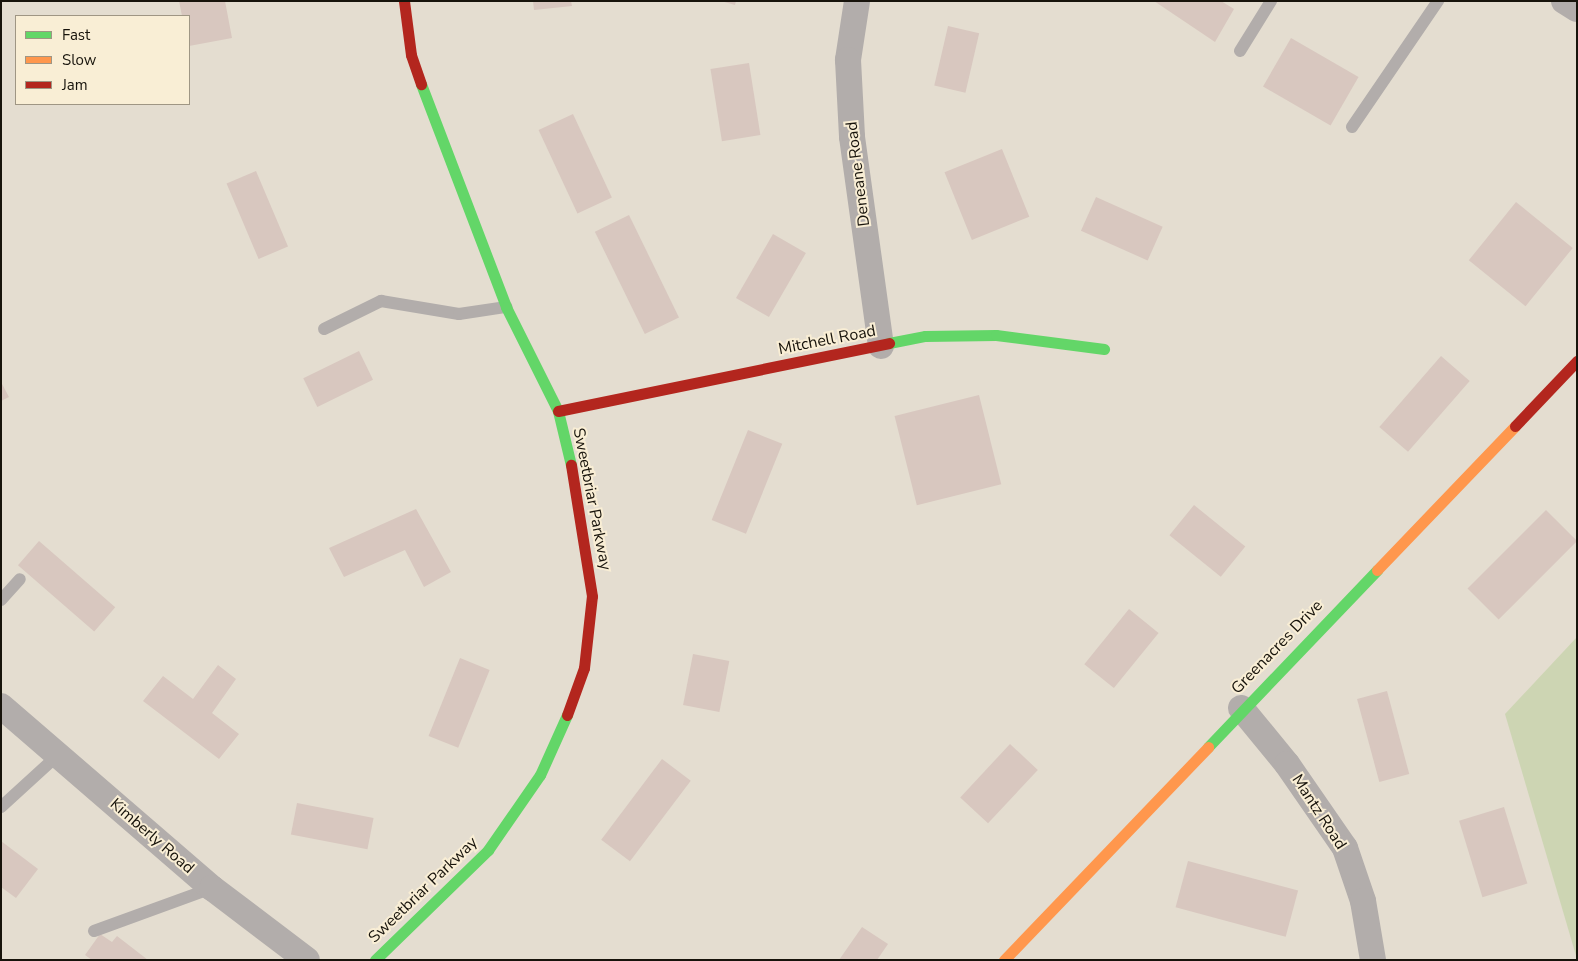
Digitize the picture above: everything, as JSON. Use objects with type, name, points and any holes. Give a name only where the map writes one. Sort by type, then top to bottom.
[{"type":"street","name":"Sweetbriar Parkway","points":[[375,960],[488,850],[540,775],[572,706],[584,668],[592,596],[581,508],[558,411],[506,307],[419,85],[404,1]]},
{"type":"street","name":"Deneane Road","points":[[857,1],[848,60],[852,137],[881,346]]},
{"type":"street","points":[[1564,1],[1577,9]]},
{"type":"street","name":"Mitchell Road","points":[[558,411],[924,336],[996,335],[1104,349]]},
{"type":"street","name":"Greenacres Drive","points":[[1004,960],[1241,708],[1577,361]]},
{"type":"street","name":"Kimberly Road","points":[[1,706],[212,888],[307,960]]},
{"type":"street","name":"Mantz Road","points":[[1241,708],[1288,764],[1345,848],[1364,901],[1373,960]]},
{"type":"lane","points":[[1240,51],[1271,1]]},
{"type":"lane","points":[[1352,127],[1438,1]]},
{"type":"lane","points":[[324,329],[381,301],[459,314],[506,307]]},
{"type":"lane","points":[[1,600],[20,578]]},
{"type":"lane","points":[[1,807],[58,755]]},
{"type":"lane","points":[[94,931],[212,888]]},
{"type":"green space","points":[[1577,637],[1577,959],[1505,714]]},
{"type":"building","points":[[179,1],[225,1],[232,38],[190,46],[190,15],[182,15]]},
{"type":"building","points":[[533,1],[571,1],[572,6],[534,10]]},
{"type":"building","points":[[721,1],[736,1],[735,5]]},
{"type":"building","points":[[1154,1],[1221,1],[1234,9],[1215,42]]},
{"type":"building","points":[[948,26],[979,33],[965,93],[934,85]]},
{"type":"building","points":[[1291,38],[1359,77],[1331,125],[1263,86]]},
{"type":"building","points":[[749,63],[760,135],[722,141],[710,69]]},
{"type":"building","points":[[573,114],[612,197],[577,213],[539,130]]},
{"type":"building","points":[[1002,149],[1029,217],[972,240],[945,172]]},
{"type":"building","points":[[256,171],[288,246],[259,259],[227,184]]},
{"type":"building","points":[[1096,197],[1163,227],[1148,260],[1081,231]]},
{"type":"building","points":[[1516,202],[1573,248],[1526,306],[1469,260]]},
{"type":"building","points":[[629,215],[679,317],[645,334],[595,232]]},
{"type":"building","points":[[773,234],[806,253],[769,317],[736,298]]},
{"type":"building","points":[[359,351],[373,380],[317,407],[303,378]]},
{"type":"building","points":[[1441,356],[1470,381],[1408,452],[1379,427]]},
{"type":"building","points":[[1,382],[9,397],[1,401]]},
{"type":"building","points":[[979,395],[1001,484],[917,505],[895,416]]},
{"type":"building","points":[[748,430],[782,444],[746,534],[712,520]]},
{"type":"building","points":[[1194,505],[1245,547],[1221,577],[1169,535]]},
{"type":"building","points":[[416,509],[451,572],[424,587],[405,550],[344,577],[329,548]]},
{"type":"building","points":[[1546,510],[1577,541],[1499,620],[1468,588]]},
{"type":"building","points":[[39,541],[115,607],[94,631],[18,565]]},
{"type":"building","points":[[1129,609],[1159,633],[1114,688],[1084,664]]},
{"type":"building","points":[[693,654],[729,661],[719,712],[683,705]]},
{"type":"building","points":[[460,658],[490,670],[458,748],[429,736]]},
{"type":"building","points":[[218,665],[236,679],[212,713],[239,734],[219,759],[143,701],[163,676],[193,699]]},
{"type":"building","points":[[1387,691],[1409,774],[1379,782],[1357,699]]},
{"type":"building","points":[[1010,744],[1038,770],[988,823],[960,797]]},
{"type":"building","points":[[662,759],[691,781],[630,861],[601,840]]},
{"type":"building","points":[[297,803],[374,818],[367,849],[291,834]]},
{"type":"building","points":[[1504,807],[1527,884],[1482,897],[1459,821]]},
{"type":"building","points":[[1,841],[38,869],[16,898],[1,887]]},
{"type":"building","points":[[1188,861],[1298,891],[1286,937],[1176,907]]},
{"type":"building","points":[[862,927],[888,944],[877,960],[839,960]]},
{"type":"building","points":[[100,934],[112,942],[117,936],[148,960],[92,960],[85,955]]},
{"type":"traffic: fast","points":[[421,84],[506,307],[558,411],[571,465]]},
{"type":"traffic: fast","points":[[889,343],[925,336],[996,335],[1104,349]]},
{"type":"traffic: fast","points":[[1208,747],[1377,570]]},
{"type":"traffic: fast","points":[[375,960],[488,850],[540,775],[567,715]]},
{"type":"traffic: slow","points":[[1377,570],[1515,426]]},
{"type":"traffic: slow","points":[[1004,960],[1208,747]]},
{"type":"traffic: jam","points":[[404,1],[411,55],[421,84]]},
{"type":"traffic: jam","points":[[558,411],[889,343]]},
{"type":"traffic: jam","points":[[1515,426],[1577,361]]},
{"type":"traffic: jam","points":[[567,715],[584,668],[592,596],[571,465]]}]
